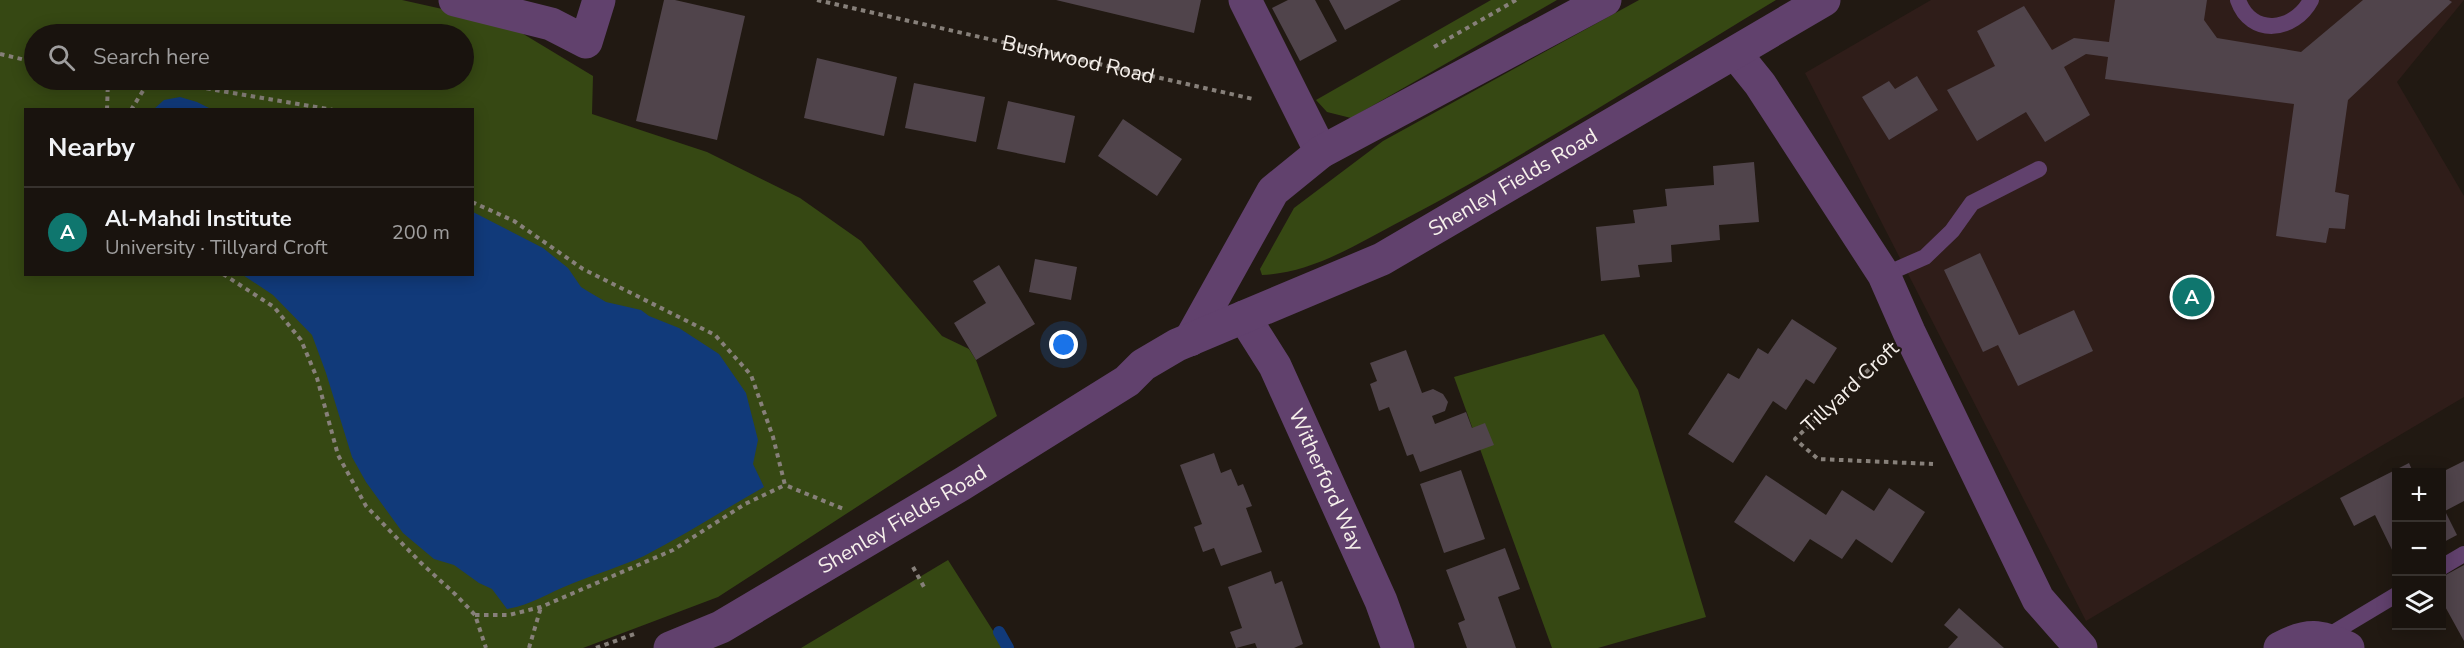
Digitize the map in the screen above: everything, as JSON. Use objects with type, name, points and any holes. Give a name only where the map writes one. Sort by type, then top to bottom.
[{"type":"street","points":[[455,0],[550,24],[586,42],[599,0]]},
{"type":"street","points":[[1245,0],[1321,152]]},
{"type":"street","name":"Shenley Fields Road","points":[[670,648],[731,621],[962,484],[1127,381],[1145,377],[1178,356],[1190,340],[1273,191],[1321,152],[1605,0]]},
{"type":"street","name":"Shenley Fields Road","points":[[1190,340],[1382,259],[1824,0]]},
{"type":"street","name":"Tillyard Croft","points":[[1735,53],[1760,84],[1884,275],[1909,332],[2038,599],[2080,648]]},
{"type":"street","name":"Witherford Way","points":[[1244,317],[1275,366],[1381,601],[1398,648]]},
{"type":"street","points":[[2280,648],[2297,639],[2337,643]]},
{"type":"lane","points":[[2238,0],[2242,12],[2256,22],[2277,27],[2289,23],[2304,12],[2311,0]]},
{"type":"lane","points":[[1884,275],[1924,257],[1952,231],[1972,203],[2039,169]]},
{"type":"lane","points":[[2446,565],[2464,554]]},
{"type":"lane","points":[[2337,643],[2392,599]]},
{"type":"path","name":"Bushwood Road","points":[[817,0],[1264,102]]},
{"type":"path","points":[[0,54],[24,60]]},
{"type":"path","points":[[107,90],[108,108]]},
{"type":"path","points":[[132,108],[144,90]]},
{"type":"path","points":[[216,90],[321,108]]},
{"type":"path","points":[[474,203],[514,221],[583,269],[715,335],[751,375],[773,437],[785,485]]},
{"type":"path","points":[[227,276],[274,307],[301,340],[317,378],[338,455],[366,506],[475,615],[486,648]]},
{"type":"path","name":"Tillyard Croft","points":[[1909,332],[1795,439],[1818,459],[1973,466]]},
{"type":"path","points":[[475,615],[509,615],[541,607],[673,550],[745,504],[785,485],[850,512]]},
{"type":"path","points":[[913,567],[924,587]]},
{"type":"path","points":[[529,648],[541,607]]},
{"type":"shaded area","points":[[1931,0],[2464,0],[2397,82],[2464,196],[2464,397],[2086,621],[1805,73]]},
{"type":"green space","points":[[0,0],[402,0],[505,23],[593,76],[592,114],[707,152],[800,198],[861,241],[942,336],[969,349],[976,360],[997,416],[718,597],[583,648],[0,648]]},
{"type":"green space","points":[[1491,0],[1557,0],[1351,118],[1327,112],[1316,100]]},
{"type":"green space","points":[[1639,0],[1776,0],[1546,140],[1405,219],[1336,255],[1300,269],[1262,275],[1260,269],[1294,208],[1383,141]]},
{"type":"green space","points":[[1604,334],[1638,390],[1706,617],[1598,648],[1552,648],[1454,377]]},
{"type":"green space","points":[[948,560],[1004,648],[801,648]]},
{"type":"water","points":[[180,97],[209,108],[155,108],[164,100]]},
{"type":"water","points":[[474,213],[543,248],[568,268],[581,287],[606,302],[641,310],[649,316],[679,328],[719,354],[746,393],[758,440],[753,464],[764,487],[644,556],[571,584],[532,602],[507,609],[492,589],[479,583],[454,565],[434,559],[403,533],[366,482],[352,457],[312,335],[273,295],[244,276],[474,276]]},
{"type":"building","points":[[664,0],[675,0],[745,16],[717,140],[636,121]]},
{"type":"building","points":[[1056,0],[1201,0],[1194,33]]},
{"type":"building","points":[[1288,0],[1315,0],[1337,41],[1300,61],[1272,8]]},
{"type":"building","points":[[1329,0],[1401,0],[1345,30]]},
{"type":"building","points":[[2115,0],[2207,0],[2204,20],[2217,38],[2301,52],[2363,0],[2449,0],[2452,2],[2348,100],[2335,192],[2349,195],[2345,229],[2329,228],[2326,243],[2276,236],[2294,104],[2105,79],[2108,57],[2086,54],[2064,67],[2090,115],[2045,142],[2026,112],[1977,141],[1947,90],[1995,66],[1977,31],[2024,6],[2052,50],[2074,38],[2109,42]]},
{"type":"building","points":[[817,58],[897,77],[884,136],[804,118]]},
{"type":"building","points":[[1917,76],[1938,110],[1889,140],[1862,97],[1889,81],[1895,89]]},
{"type":"building","points":[[914,83],[985,97],[976,142],[905,128]]},
{"type":"building","points":[[1008,101],[1075,116],[1065,163],[997,149]]},
{"type":"building","points":[[1123,119],[1182,159],[1157,196],[1098,156]]},
{"type":"building","points":[[1754,162],[1759,222],[1719,225],[1720,240],[1671,245],[1672,262],[1638,265],[1640,277],[1601,281],[1596,227],[1635,223],[1633,210],[1667,206],[1665,189],[1714,185],[1713,166]]},
{"type":"building","points":[[1980,253],[2019,335],[2074,310],[2093,351],[2018,386],[1998,345],[1983,352],[1944,270]]},
{"type":"building","points":[[1035,259],[1077,267],[1071,300],[1029,292]]},
{"type":"building","points":[[999,265],[1035,324],[976,360],[954,323],[986,303],[973,281]]},
{"type":"building","points":[[1792,319],[1837,348],[1814,384],[1806,379],[1786,410],[1773,401],[1733,463],[1688,434],[1728,373],[1739,379],[1758,348],[1768,354]]},
{"type":"building","points":[[1406,350],[1422,393],[1433,389],[1443,394],[1448,402],[1445,411],[1432,416],[1435,424],[1466,412],[1472,428],[1485,423],[1494,445],[1420,472],[1413,454],[1407,456],[1389,407],[1379,411],[1370,384],[1377,381],[1370,363]]},
{"type":"building","points":[[1214,453],[1221,473],[1231,469],[1238,486],[1243,484],[1252,506],[1246,508],[1262,552],[1221,566],[1214,548],[1203,552],[1194,527],[1202,524],[1180,465]]},
{"type":"building","points":[[2464,461],[2464,501],[2446,510],[2446,470]]},
{"type":"building","points":[[2409,463],[2411,468],[2399,468]]},
{"type":"building","points":[[1461,470],[1485,539],[1444,553],[1420,484]]},
{"type":"building","points":[[2392,472],[2392,550],[2375,515],[2354,526],[2340,498]]},
{"type":"building","points":[[1766,475],[1826,515],[1842,490],[1874,511],[1889,488],[1925,512],[1892,563],[1856,539],[1842,559],[1810,539],[1794,562],[1734,522]]},
{"type":"building","points":[[2446,513],[2457,535],[2446,541]]},
{"type":"building","points":[[1505,548],[1520,589],[1498,597],[1516,648],[1467,648],[1458,623],[1465,620],[1446,570]]},
{"type":"building","points":[[2464,565],[2464,641],[2446,608],[2446,575]]},
{"type":"building","points":[[1271,571],[1275,584],[1282,581],[1303,644],[1294,648],[1257,648],[1255,643],[1236,648],[1230,632],[1242,628],[1228,587]]},
{"type":"building","points":[[1959,608],[2004,648],[1948,648],[1958,637],[1944,625]]},
{"type":"waterway","points":[[999,632],[1008,648]]},
{"type":"place","name":"Al-Mahdi Institute","points":[[2192,297]]}]
